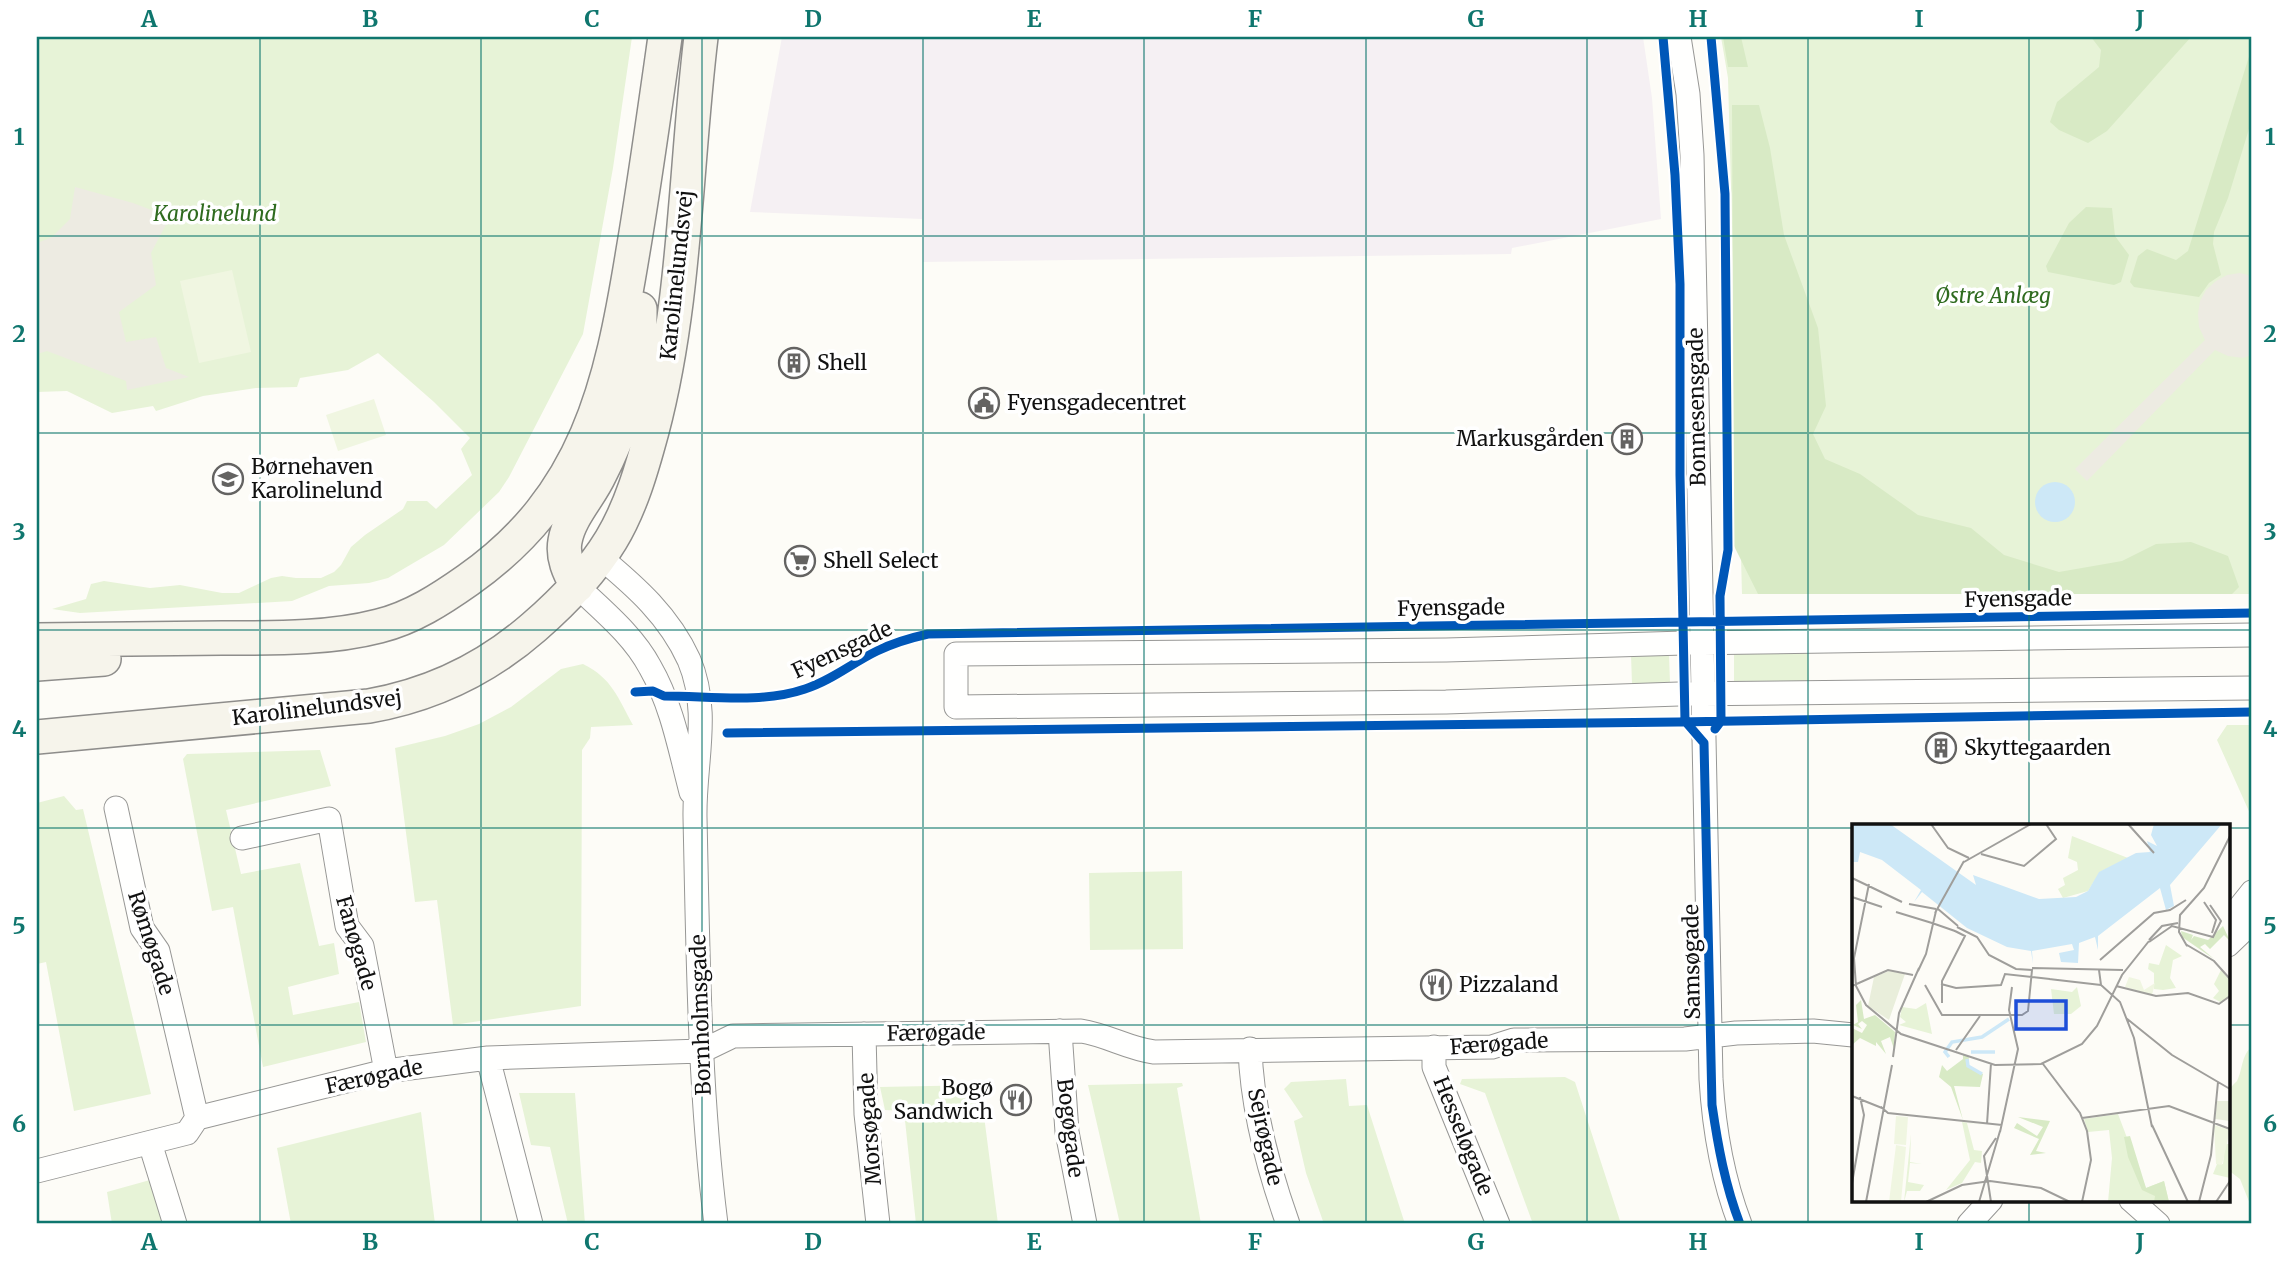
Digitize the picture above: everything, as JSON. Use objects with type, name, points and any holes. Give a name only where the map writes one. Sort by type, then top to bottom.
[{"type":"main road","name":"Karolinelundsvej","points":[[37,640],[286,638],[380,626],[414,613],[446,595],[475,575],[514,541],[535,519],[571,468],[593,424],[606,387],[618,339],[649,159],[664,37]]},
{"type":"main road","name":"Karolinelundsvej","points":[[37,737],[369,706],[402,700],[435,689],[497,657],[553,611],[578,586],[600,557],[625,514],[654,424],[671,347],[682,260],[701,37]]},
{"type":"main road","points":[[578,586],[569,572],[565,539],[616,440],[638,358],[649,159]]},
{"type":"main road","points":[[514,541],[531,536],[549,536],[583,545],[600,557]]},
{"type":"main road","points":[[37,664],[286,638]]},
{"type":"street","name":"Bonnesensgade","points":[[1679,37],[1688,94],[1692,155],[1703,694]]},
{"type":"street","name":"Bornholmsgade","points":[[600,557],[643,593],[661,613],[689,660],[700,697],[702,732],[695,805],[702,1051],[705,1124],[716,1224]]},
{"type":"street","name":"Bornholmsgade","points":[[578,586],[633,641],[650,666],[664,696],[695,805]]},
{"type":"street","name":"Fyensgade","points":[[2252,635],[1702,643],[1446,650],[956,654],[956,708],[1446,702],[1703,694],[2252,688]]},
{"type":"street","name":"Samsøgade","points":[[1703,694],[1712,1092],[1718,1153],[1740,1224]]},
{"type":"street","name":"Rømøgade","points":[[116,808],[142,928],[158,951],[197,1118]]},
{"type":"street","name":"Fanøgade","points":[[242,838],[329,818],[347,926],[362,946],[386,1071]]},
{"type":"street","points":[[2230,920],[2252,892]]},
{"type":"street","points":[[2230,943],[2252,922]]},
{"type":"street","name":"Bogøgade","points":[[1060,1031],[1067,1132],[1085,1224]]},
{"type":"street","name":"Færøgade","points":[[37,1171],[187,1133],[197,1118],[386,1071],[488,1058],[702,1051],[733,1036],[1081,1031],[1154,1052],[1492,1047],[1514,1040],[1685,1039],[1735,1033],[1812,1031],[1852,1035]]},
{"type":"street","name":"Morsøgade","points":[[864,1034],[866,1114],[878,1224]]},
{"type":"street","name":"Hesseløgade","points":[[1434,1047],[1434,1067],[1498,1224]]},
{"type":"street","name":"Sejrøgade","points":[[1251,1049],[1251,1069],[1261,1126],[1273,1181],[1288,1224]]},
{"type":"street","points":[[488,1058],[531,1224]]},
{"type":"street","points":[[150,1143],[175,1224]]},
{"type":"street","points":[[1969,1224],[1989,1202]]},
{"type":"street","points":[[2133,1202],[2158,1224]]},
{"type":"shaded area","points":[[782,37],[1643,37],[1652,98],[1661,219],[1512,248],[1511,254],[923,262],[922,219],[750,212]]},
{"type":"shaded area","points":[[75,187],[133,203],[170,217],[151,253],[156,285],[119,312],[126,342],[156,337],[166,368],[189,377],[127,390],[126,381],[47,351],[37,354],[37,243],[52,237],[70,219]]},
{"type":"shaded area","points":[[2240,273],[2252,276],[2252,355],[2243,358],[2228,356],[2215,350],[2087,481],[2075,469],[2205,340],[2199,327],[2198,314],[2200,301],[2206,290],[2227,275]]},
{"type":"green space","name":"Karolinelund","points":[[37,37],[632,37],[613,168],[583,334],[509,477],[499,492],[444,545],[388,578],[369,583],[329,586],[292,601],[80,613],[52,609],[86,599],[91,584],[104,581],[150,588],[180,585],[222,593],[239,593],[271,578],[321,578],[334,572],[351,547],[403,509],[407,501],[427,501],[436,509],[472,475],[461,449],[470,438],[378,353],[348,370],[300,378],[297,387],[256,388],[203,396],[156,411],[153,406],[112,413],[67,391],[37,392]]},
{"type":"green space","name":"Østre Anlæg","points":[[1721,37],[2252,37],[2252,594],[1742,594],[1728,78]]},
{"type":"green space","points":[[1723,37],[1741,37],[1748,67],[1728,67]]},
{"type":"green space","points":[[2091,37],[2191,37],[2107,131],[2088,143],[2059,130],[2050,122],[2057,102],[2099,67],[2101,50]]},
{"type":"green space","points":[[2252,47],[2252,119],[2228,198],[2214,232],[2213,244],[2221,275],[2209,283],[2199,297],[2134,287],[2130,282],[2138,256],[2147,249],[2176,260],[2188,251]]},
{"type":"green space","points":[[1732,105],[1759,105],[1770,148],[1784,235],[1818,328],[1826,406],[1813,434],[1825,459],[1860,474],[1918,515],[1971,528],[2004,555],[2059,572],[2122,561],[2156,544],[2191,542],[2228,556],[2239,587],[2232,594],[1758,594],[1734,546]]},
{"type":"green space","points":[[2086,207],[2112,208],[2115,236],[2129,255],[2121,282],[2114,285],[2048,272],[2046,266],[2069,223]]},
{"type":"green space","points":[[232,270],[251,352],[199,363],[180,281]]},
{"type":"green space","points":[[374,399],[386,435],[338,451],[326,415]]},
{"type":"green space","points":[[1808,652],[1809,682],[1734,683],[1734,653]]},
{"type":"green space","points":[[1669,654],[1670,683],[1632,684],[1631,655]]},
{"type":"green space","points":[[583,664],[608,682],[633,725],[591,727],[590,738],[582,750],[581,1006],[453,1025],[437,900],[415,902],[395,748],[445,736],[479,724],[511,707],[561,669]]},
{"type":"green space","points":[[2227,725],[2252,725],[2252,818],[2217,740]]},
{"type":"green space","points":[[320,750],[331,786],[226,810],[241,874],[300,863],[319,946],[334,943],[339,974],[288,987],[293,1015],[359,1002],[366,1042],[263,1067],[233,907],[212,911],[183,759],[187,754]]},
{"type":"green space","points":[[64,796],[76,810],[83,809],[151,1094],[74,1111],[46,962],[37,964],[37,803]]},
{"type":"green space","points":[[1182,871],[1183,949],[1090,950],[1089,873]]},
{"type":"green space","points":[[2252,1046],[2252,1209],[2240,1179],[2230,1172],[2230,1089],[2237,1081],[2248,1050]]},
{"type":"green space","points":[[1565,1077],[1575,1082],[1621,1224],[1533,1224],[1485,1093],[1460,1084],[1462,1079]]},
{"type":"green space","points":[[1346,1079],[1349,1106],[1367,1105],[1405,1224],[1324,1224],[1306,1173],[1294,1121],[1303,1117],[1284,1089],[1291,1082]]},
{"type":"green space","points":[[1182,1083],[1183,1086],[1177,1088],[1201,1224],[1120,1224],[1088,1085]]},
{"type":"green space","points":[[980,1085],[998,1224],[916,1224],[904,1111],[885,1110],[880,1087]]},
{"type":"green space","points":[[519,1093],[575,1093],[585,1224],[568,1224],[550,1147],[531,1145]]},
{"type":"green space","points":[[421,1112],[435,1224],[291,1224],[277,1148]]},
{"type":"green space","points":[[150,1180],[163,1224],[112,1224],[107,1192]]},
{"type":"water","points":[[2055,482],[2063,483],[2069,488],[2074,494],[2074,510],[2069,516],[2063,521],[2055,522],[2047,521],[2041,516],[2036,510],[2035,502],[2036,494],[2041,488],[2047,483]]},
{"type":"cycle path","points":[[1663,37],[1675,175],[1680,284],[1680,475],[1685,721],[1704,743]]},
{"type":"cycle path","points":[[1711,37],[1725,194],[1728,550],[1720,596],[1721,721],[1715,729]]},
{"type":"cycle path","points":[[635,692],[653,691],[664,696],[735,698],[788,694],[824,681],[883,648],[928,634],[2252,613]]},
{"type":"cycle path","points":[[727,733],[2252,712]]},
{"type":"cycle path","points":[[1704,743],[1712,1105],[1730,1195],[1740,1224]]},
{"type":"place","name":"Shell","points":[[794,363]]},
{"type":"place","name":"Fyensgadecentret","points":[[984,403]]},
{"type":"place","name":"Markusgården","points":[[1627,439]]},
{"type":"place","name":"Børnehaven Karolinelund","points":[[228,479]]},
{"type":"place","name":"Shell Select","points":[[800,561]]},
{"type":"place","name":"Skyttegaarden","points":[[1941,748]]},
{"type":"place","name":"Pizzaland","points":[[1436,985]]},
{"type":"place","name":"Bogø Sandwich","points":[[1016,1100]]}]
